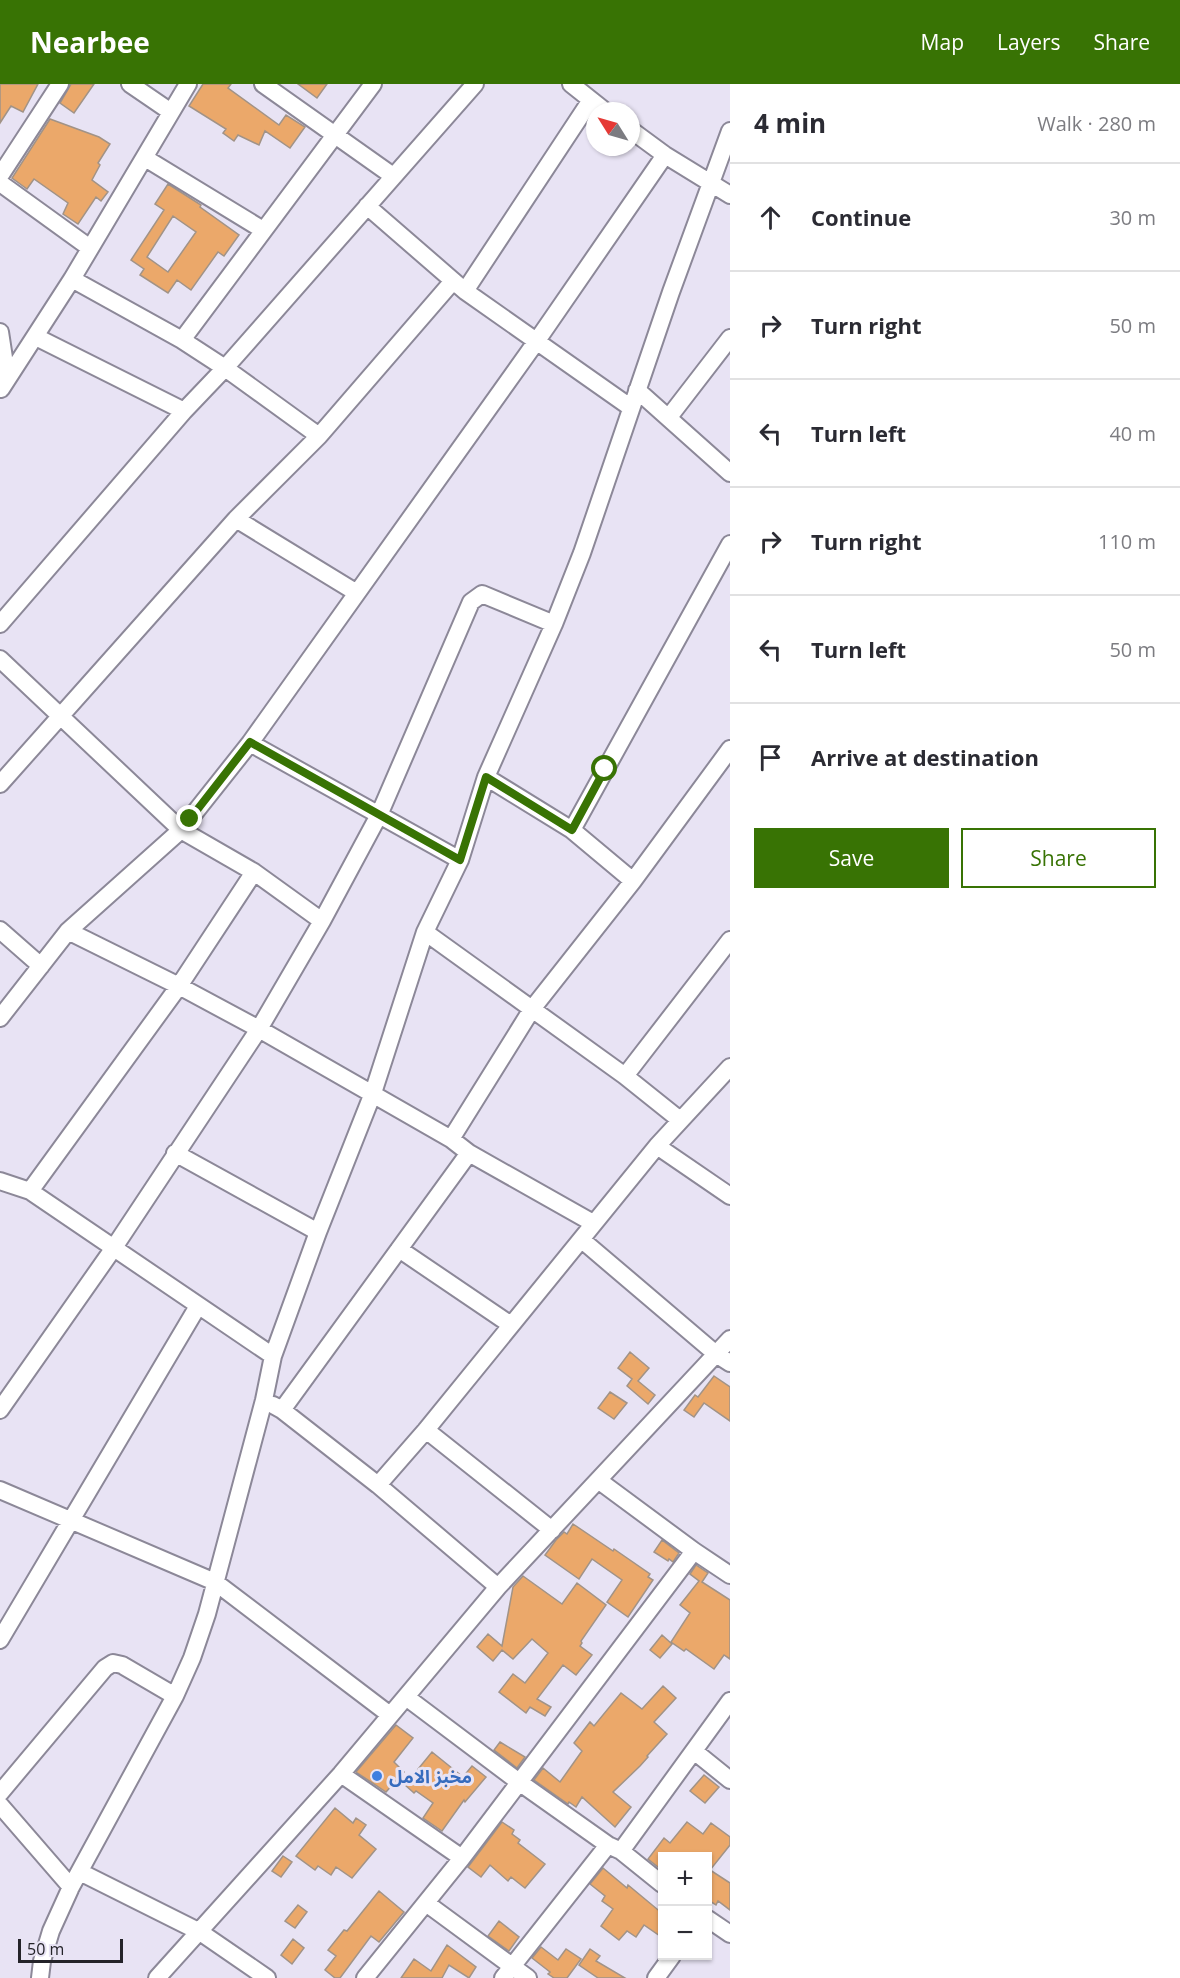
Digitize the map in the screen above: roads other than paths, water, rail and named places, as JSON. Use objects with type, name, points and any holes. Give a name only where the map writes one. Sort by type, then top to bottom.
[{"type":"street","points":[[0,176],[60,84]]},
{"type":"street","points":[[130,84],[171,112]]},
{"type":"street","points":[[1,393],[188,84]]},
{"type":"street","points":[[263,84],[393,176]]},
{"type":"street","points":[[182,340],[372,84]]},
{"type":"street","points":[[0,624],[184,411],[225,368],[475,84]]},
{"type":"street","points":[[572,84],[594,102]]},
{"type":"street","points":[[0,784],[236,519],[319,436],[459,286],[591,100]]},
{"type":"street","points":[[40,1978],[42,1961],[51,1931],[71,1887],[175,1696],[192,1658],[264,1400],[273,1356],[318,1232],[373,1093],[425,933],[460,860],[486,777],[554,624],[582,553],[630,407],[730,130]]},
{"type":"street","points":[[640,137],[665,155],[730,195]]},
{"type":"street","points":[[0,1018],[68,931],[181,830],[250,742],[536,342],[665,155]]},
{"type":"street","points":[[145,158],[263,230]]},
{"type":"street","points":[[0,183],[90,248]]},
{"type":"street","points":[[367,206],[459,286],[630,407]]},
{"type":"street","points":[[72,279],[182,340],[319,436]]},
{"type":"street","points":[[0,332],[4,358],[1,393]]},
{"type":"street","points":[[36,337],[184,411]]},
{"type":"street","points":[[669,417],[730,338]]},
{"type":"street","points":[[638,390],[730,473]]},
{"type":"street","points":[[236,519],[357,593]]},
{"type":"street","points":[[572,830],[730,544]]},
{"type":"street","points":[[0,1410],[113,1249],[259,1029],[322,921],[379,815],[471,602],[482,594],[554,624]]},
{"type":"street","points":[[0,659],[181,830],[254,872],[322,921]]},
{"type":"street","points":[[250,742],[460,860]]},
{"type":"street","points":[[451,1139],[532,1009],[633,881],[730,749]]},
{"type":"street","points":[[486,777],[572,830],[633,881]]},
{"type":"street","points":[[30,1191],[179,986],[254,872]]},
{"type":"street","points":[[0,930],[41,966]]},
{"type":"street","points":[[68,931],[259,1029],[451,1139],[468,1153],[593,1223]]},
{"type":"street","points":[[425,933],[625,1076],[680,1120]]},
{"type":"street","points":[[625,1076],[730,940]]},
{"type":"street","points":[[378,1485],[426,1430],[657,1146],[730,1066]]},
{"type":"street","points":[[657,1146],[730,1196]]},
{"type":"street","points":[[175,1153],[318,1232]]},
{"type":"street","points":[[282,1410],[468,1153]]},
{"type":"street","points":[[0,1181],[30,1191],[273,1356]]},
{"type":"street","points":[[582,1240],[716,1354],[730,1363]]},
{"type":"street","points":[[399,1249],[511,1325]]},
{"type":"street","points":[[0,1640],[198,1306]]},
{"type":"street","points":[[158,1978],[341,1774],[498,1587],[730,1339]]},
{"type":"street","points":[[264,1400],[282,1410],[378,1485],[498,1587]]},
{"type":"street","points":[[426,1430],[552,1530]]},
{"type":"street","points":[[598,1480],[730,1575]]},
{"type":"street","points":[[0,1490],[215,1582],[390,1715]]},
{"type":"street","points":[[365,1978],[462,1858],[694,1551]]},
{"type":"street","points":[[0,1793],[105,1668],[113,1663],[122,1665],[175,1696]]},
{"type":"street","points":[[406,1697],[519,1782],[658,1880]]},
{"type":"street","points":[[508,1972],[615,1848],[694,1751],[730,1701]]},
{"type":"street","points":[[694,1751],[730,1780]]},
{"type":"street","points":[[341,1774],[462,1858]]},
{"type":"street","points":[[0,1805],[71,1887]]},
{"type":"street","points":[[80,1872],[200,1932],[267,1978]]},
{"type":"street","points":[[426,1903],[508,1972],[528,1978]]},
{"type":"street","points":[[712,1922],[730,1934]]},
{"type":"street","points":[[656,1978],[669,1960]]},
{"type":"place","name":"مخبز الامل","points":[[377,1776]]}]
